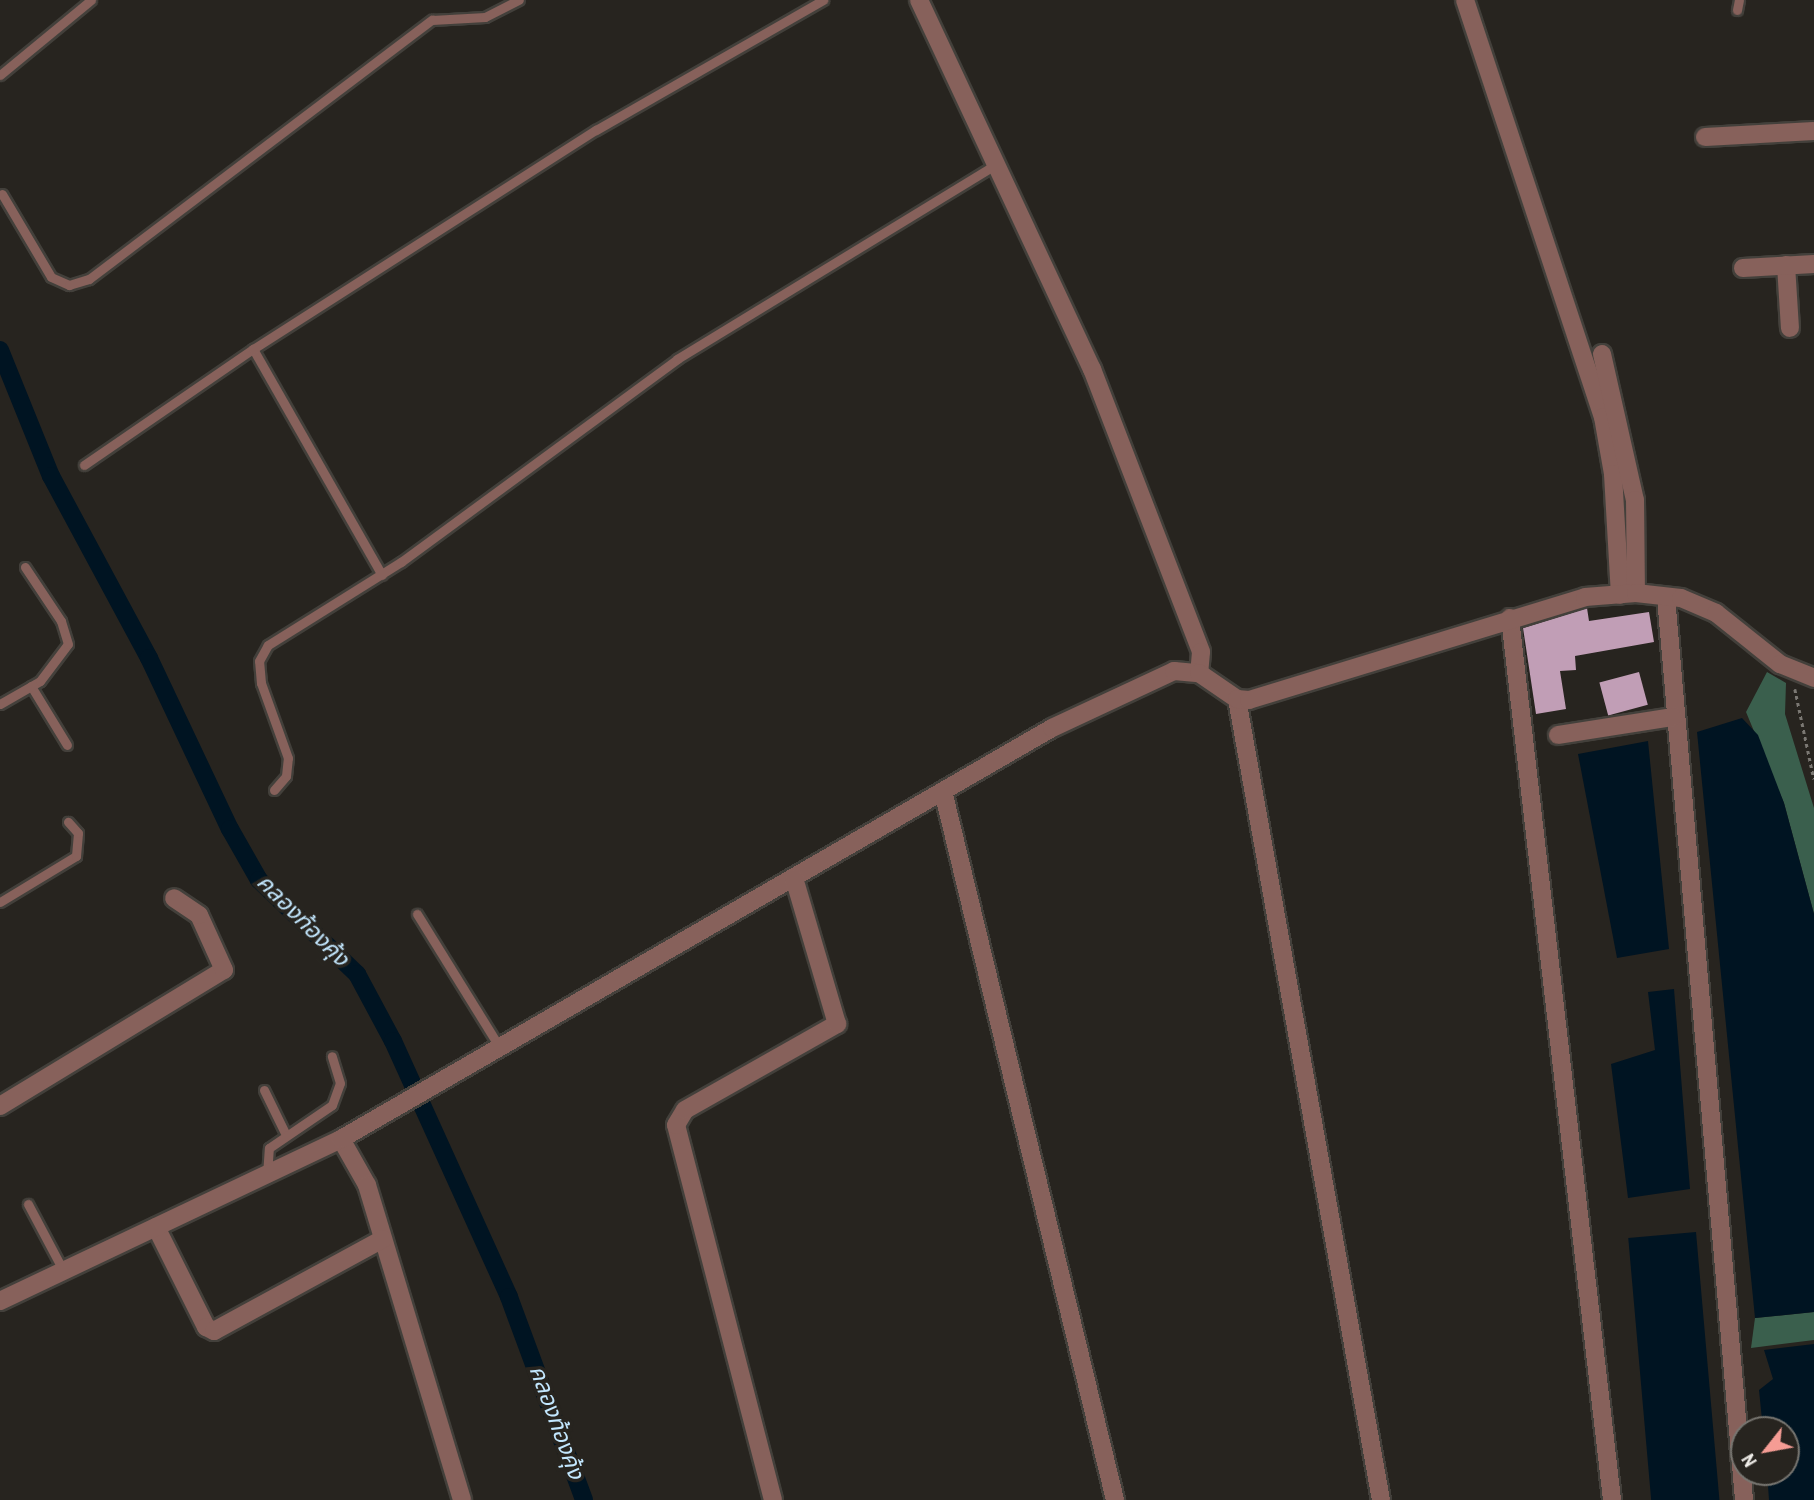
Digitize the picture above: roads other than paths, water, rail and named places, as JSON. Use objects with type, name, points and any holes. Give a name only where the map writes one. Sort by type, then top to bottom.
[{"type":"street","points":[[919,0],[998,163],[1092,369],[1201,652],[1199,673]]},
{"type":"street","points":[[1465,0],[1603,417],[1628,594]]},
{"type":"street","points":[[1705,137],[1814,131]]},
{"type":"street","points":[[1743,268],[1814,264]]},
{"type":"street","points":[[1786,265],[1790,328]]},
{"type":"street","points":[[1602,354],[1635,500],[1628,594]]},
{"type":"street","points":[[1237,699],[1585,597],[1628,594],[1666,597],[1716,613],[1794,671],[1814,678]]},
{"type":"street","points":[[1666,597],[1673,717],[1744,1500]]},
{"type":"street","points":[[1510,618],[1612,1500]]},
{"type":"street","points":[[0,1301],[341,1139],[428,1086],[943,791],[1130,688],[1174,671],[1199,673],[1237,699],[1381,1500]]},
{"type":"street","points":[[1558,735],[1673,717]]},
{"type":"street","points":[[943,791],[1115,1500]]},
{"type":"street","points":[[773,1500],[676,1125],[685,1110],[837,1024],[794,878]]},
{"type":"street","points":[[0,1106],[224,970],[198,915],[174,898]]},
{"type":"street","points":[[341,1139],[367,1185],[462,1500]]},
{"type":"street","points":[[156,1227],[206,1326],[214,1331],[383,1238]]},
{"type":"lane","points":[[0,75],[91,0]]},
{"type":"lane","points":[[2,194],[51,277],[69,285],[89,279],[432,20],[449,14],[485,17],[519,0]]},
{"type":"lane","points":[[85,465],[253,349],[596,130],[823,0]]},
{"type":"lane","points":[[274,790],[286,776],[288,758],[261,682],[263,652],[382,575],[677,359],[998,163]]},
{"type":"lane","points":[[253,349],[382,575]]},
{"type":"lane","points":[[0,704],[31,686],[58,665],[68,644],[61,621],[25,567]]},
{"type":"lane","points":[[31,686],[67,745]]},
{"type":"lane","points":[[0,902],[76,856],[78,833],[68,822]]},
{"type":"lane","points":[[417,914],[499,1046]]},
{"type":"lane","points":[[267,1175],[269,1148],[332,1105],[340,1083],[332,1056]]},
{"type":"lane","points":[[264,1090],[286,1135]]},
{"type":"lane","points":[[28,1204],[63,1270]]},
{"type":"water","points":[[1742,718],[1758,735],[1784,803],[1814,914],[1814,1312],[1755,1318],[1697,732]]},
{"type":"water","points":[[1648,741],[1669,949],[1617,958],[1578,754]]},
{"type":"water","points":[[1674,989],[1690,1189],[1628,1198],[1611,1064],[1655,1050],[1648,992]]},
{"type":"water","points":[[1696,1232],[1719,1500],[1651,1500],[1628,1238]]},
{"type":"water","points":[[1814,1344],[1814,1500],[1769,1500],[1768,1486],[1800,1486],[1800,1416],[1762,1416],[1759,1390],[1773,1379],[1764,1350]]},
{"type":"waterway","name":"คลองท้องคุ้ง","points":[[0,350],[51,476],[149,658],[230,829],[259,880],[357,974],[393,1041],[509,1297],[584,1500]]}]
